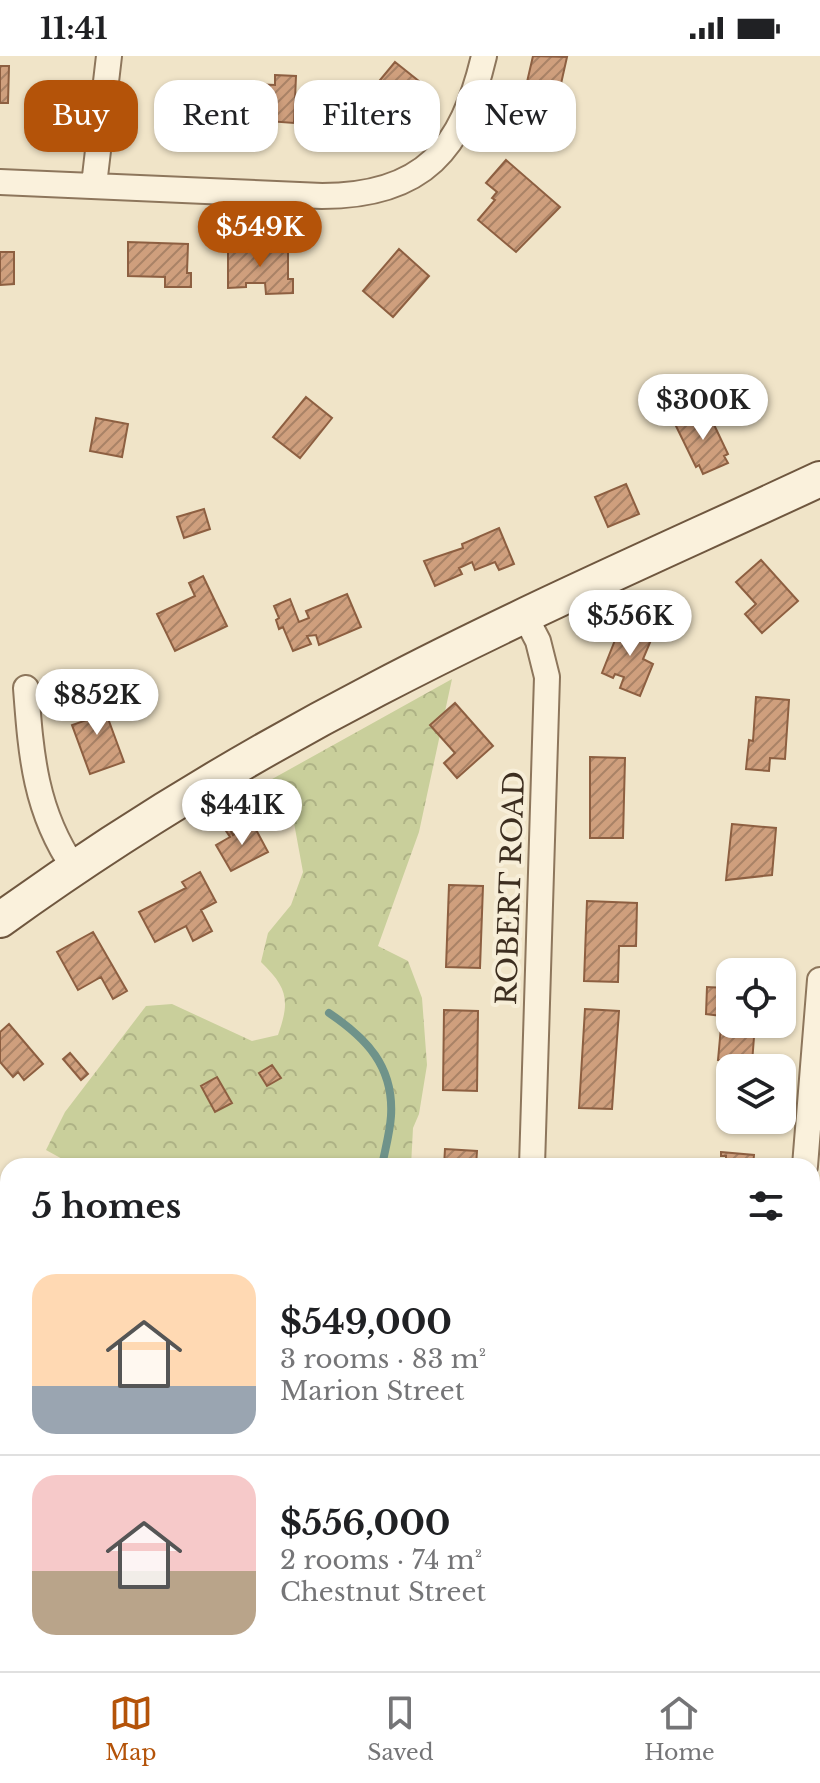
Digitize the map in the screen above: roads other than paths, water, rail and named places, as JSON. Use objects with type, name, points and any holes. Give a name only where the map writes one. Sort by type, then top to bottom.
[{"type":"main road","points":[[0,920],[74,868],[275,745],[373,691],[525,616],[820,479]]},
{"type":"street","points":[[94,185],[109,56]]},
{"type":"street","points":[[0,182],[342,196],[394,186],[436,159],[457,132],[473,97],[484,56]]},
{"type":"street","name":"ROBERT ROAD","points":[[525,616],[542,653],[547,677],[532,1158]]},
{"type":"street","points":[[26,688],[34,775],[53,832],[74,868]]},
{"type":"street","points":[[806,1158],[820,980]]},
{"type":"waterway","points":[[329,1013],[366,1043],[388,1082],[391,1116],[384,1158]]}]
